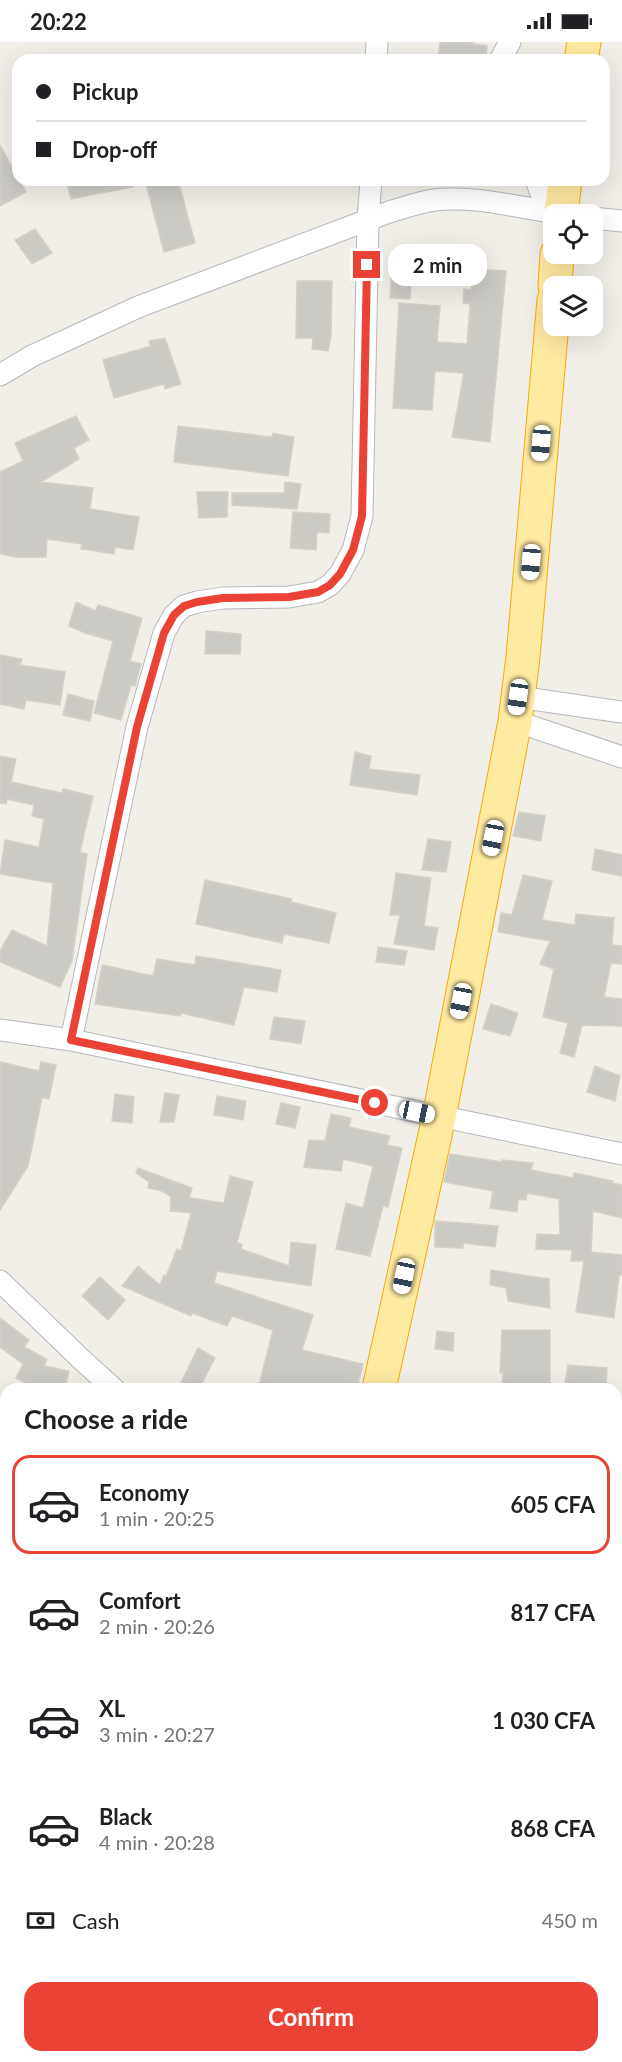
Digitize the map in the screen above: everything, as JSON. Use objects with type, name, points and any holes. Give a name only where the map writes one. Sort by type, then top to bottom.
[{"type":"highway","points":[[561,204],[564,186]]},
{"type":"highway","points":[[380,1383],[439,1117],[517,709],[551,336]]},
{"type":"street","points":[[71,1040],[137,727],[158,651],[164,633],[174,615],[184,606],[197,602],[223,598],[289,597],[318,592],[330,585],[340,574],[353,550],[362,516],[370,186]]},
{"type":"street","points":[[540,186],[552,204]]},
{"type":"street","points":[[0,375],[32,356],[138,307],[389,212],[432,201],[451,199],[499,203],[543,211]]},
{"type":"street","points":[[603,219],[622,221]]},
{"type":"street","points":[[517,709],[622,712]]},
{"type":"street","points":[[517,709],[622,757]]},
{"type":"street","points":[[0,1030],[71,1040],[622,1154]]},
{"type":"street","points":[[0,1281],[107,1383]]},
{"type":"building","points":[[440,42],[473,42],[473,44],[487,46],[486,54],[439,54]]},
{"type":"building","points":[[0,145],[12,167],[12,186],[23,186],[26,192],[0,206]]},
{"type":"building","points":[[68,186],[133,186],[133,187],[71,199]]},
{"type":"building","points":[[147,186],[180,186],[195,243],[164,252]]},
{"type":"building","points":[[35,229],[52,253],[32,264],[15,240]]},
{"type":"building","points":[[393,250],[413,251],[410,299],[390,298]]},
{"type":"building","points":[[473,269],[506,271],[490,442],[452,437],[464,373],[435,371],[432,410],[393,408],[399,303],[440,306],[437,342],[467,344],[470,304],[463,303],[464,289],[471,290]]},
{"type":"building","points":[[297,281],[332,281],[331,337],[328,351],[312,349],[313,338],[296,338]]},
{"type":"building","points":[[165,338],[181,384],[165,389],[164,384],[114,398],[103,360],[151,346],[149,341]]},
{"type":"building","points":[[76,416],[89,440],[74,448],[79,459],[41,482],[93,488],[90,509],[139,517],[133,550],[115,547],[114,554],[81,549],[82,544],[47,539],[46,557],[15,557],[0,554],[0,472],[23,461],[15,443]]},
{"type":"building","points":[[178,426],[272,437],[273,433],[294,437],[288,476],[174,462]]},
{"type":"building","points":[[285,482],[301,484],[297,509],[232,505],[232,493],[284,493]]},
{"type":"building","points":[[197,492],[228,492],[227,517],[199,518]]},
{"type":"building","points":[[293,512],[330,514],[329,533],[317,532],[316,550],[290,548]]},
{"type":"building","points":[[76,602],[96,611],[98,605],[142,618],[130,661],[141,664],[135,686],[131,685],[121,720],[94,713],[113,641],[69,626]]},
{"type":"building","points":[[206,631],[241,634],[240,654],[205,654]]},
{"type":"building","points":[[0,655],[22,659],[20,665],[65,672],[60,705],[26,700],[24,709],[0,704]]},
{"type":"building","points":[[68,694],[94,701],[90,721],[63,715]]},
{"type":"building","points":[[355,752],[371,756],[369,769],[420,775],[417,795],[350,785]]},
{"type":"building","points":[[0,756],[16,759],[11,782],[62,793],[63,789],[93,796],[80,852],[87,854],[72,961],[60,987],[0,962],[0,951],[12,930],[47,946],[53,883],[0,874],[5,840],[39,847],[44,819],[32,816],[34,805],[7,799],[6,804],[0,803]]},
{"type":"building","points":[[519,812],[545,816],[541,841],[513,836]]},
{"type":"building","points":[[428,839],[451,842],[446,872],[422,870]]},
{"type":"building","points":[[595,849],[622,855],[622,876],[592,870]]},
{"type":"building","points":[[396,873],[431,878],[424,926],[438,928],[434,950],[394,944],[400,915],[390,915]]},
{"type":"building","points":[[523,875],[552,881],[542,920],[575,925],[576,914],[614,918],[612,945],[622,946],[622,964],[611,963],[604,997],[622,999],[622,1026],[582,1025],[574,1057],[560,1053],[568,1023],[543,1017],[554,969],[540,964],[550,941],[498,932],[501,913],[512,915]]},
{"type":"building","points":[[205,880],[292,899],[291,902],[336,913],[329,943],[284,934],[282,943],[196,924]]},
{"type":"building","points":[[378,947],[407,951],[404,965],[376,962]]},
{"type":"building","points":[[196,956],[281,970],[277,992],[244,987],[234,1025],[181,1013],[180,1016],[95,1004],[102,965],[153,976],[157,959],[195,965]]},
{"type":"building","points":[[491,1004],[518,1013],[510,1036],[483,1029]]},
{"type":"building","points":[[274,1017],[305,1021],[301,1044],[270,1039]]},
{"type":"building","points":[[0,1062],[39,1071],[41,1062],[56,1065],[49,1099],[42,1098],[28,1166],[0,1210]]},
{"type":"building","points":[[595,1066],[620,1076],[615,1101],[587,1092]]},
{"type":"building","points":[[165,1093],[179,1095],[174,1122],[160,1122]]},
{"type":"building","points":[[115,1094],[134,1097],[132,1123],[112,1121]]},
{"type":"building","points":[[217,1096],[246,1101],[243,1120],[214,1115]]},
{"type":"building","points":[[281,1103],[300,1107],[295,1128],[276,1124]]},
{"type":"building","points":[[331,1114],[351,1118],[349,1127],[390,1136],[387,1145],[402,1148],[388,1207],[383,1206],[370,1256],[336,1249],[346,1203],[363,1208],[373,1166],[343,1159],[341,1171],[304,1167],[309,1140],[325,1141]]},
{"type":"building","points":[[450,1154],[502,1162],[502,1160],[533,1163],[531,1170],[573,1178],[574,1173],[622,1185],[622,1218],[593,1211],[591,1252],[622,1255],[622,1275],[619,1275],[614,1318],[576,1312],[584,1261],[571,1261],[572,1250],[536,1249],[537,1234],[560,1235],[559,1199],[527,1193],[526,1200],[518,1199],[517,1212],[490,1208],[493,1191],[444,1182]]},
{"type":"building","points":[[138,1168],[192,1188],[189,1198],[224,1203],[230,1176],[253,1182],[237,1243],[242,1244],[241,1249],[289,1266],[291,1242],[316,1245],[311,1286],[217,1271],[214,1283],[313,1315],[302,1350],[363,1364],[358,1383],[260,1383],[273,1330],[232,1316],[227,1326],[192,1313],[191,1316],[122,1286],[138,1266],[160,1285],[177,1249],[181,1251],[191,1213],[170,1211],[171,1197],[162,1191],[148,1188],[149,1182],[136,1173]]},
{"type":"building","points":[[435,1221],[498,1226],[495,1247],[463,1243],[463,1248],[435,1247]]},
{"type":"building","points":[[491,1270],[549,1279],[550,1308],[508,1301],[506,1288],[490,1285]]},
{"type":"building","points":[[100,1277],[125,1300],[108,1320],[82,1296]]},
{"type":"building","points":[[0,1318],[29,1340],[24,1347],[47,1359],[44,1366],[69,1371],[66,1383],[26,1383],[16,1378],[23,1364],[0,1347]]},
{"type":"building","points":[[502,1330],[550,1330],[550,1383],[502,1383],[503,1373],[500,1373]]},
{"type":"building","points":[[437,1331],[454,1333],[453,1351],[435,1349]]},
{"type":"building","points":[[198,1348],[215,1358],[202,1383],[181,1383]]},
{"type":"building","points":[[568,1365],[607,1368],[606,1383],[565,1383]]},
{"type":"route","points":[[367,265],[362,516],[353,550],[340,574],[330,585],[318,592],[289,597],[223,598],[197,602],[184,606],[174,615],[164,633],[158,651],[137,727],[71,1040],[375,1103]]}]
